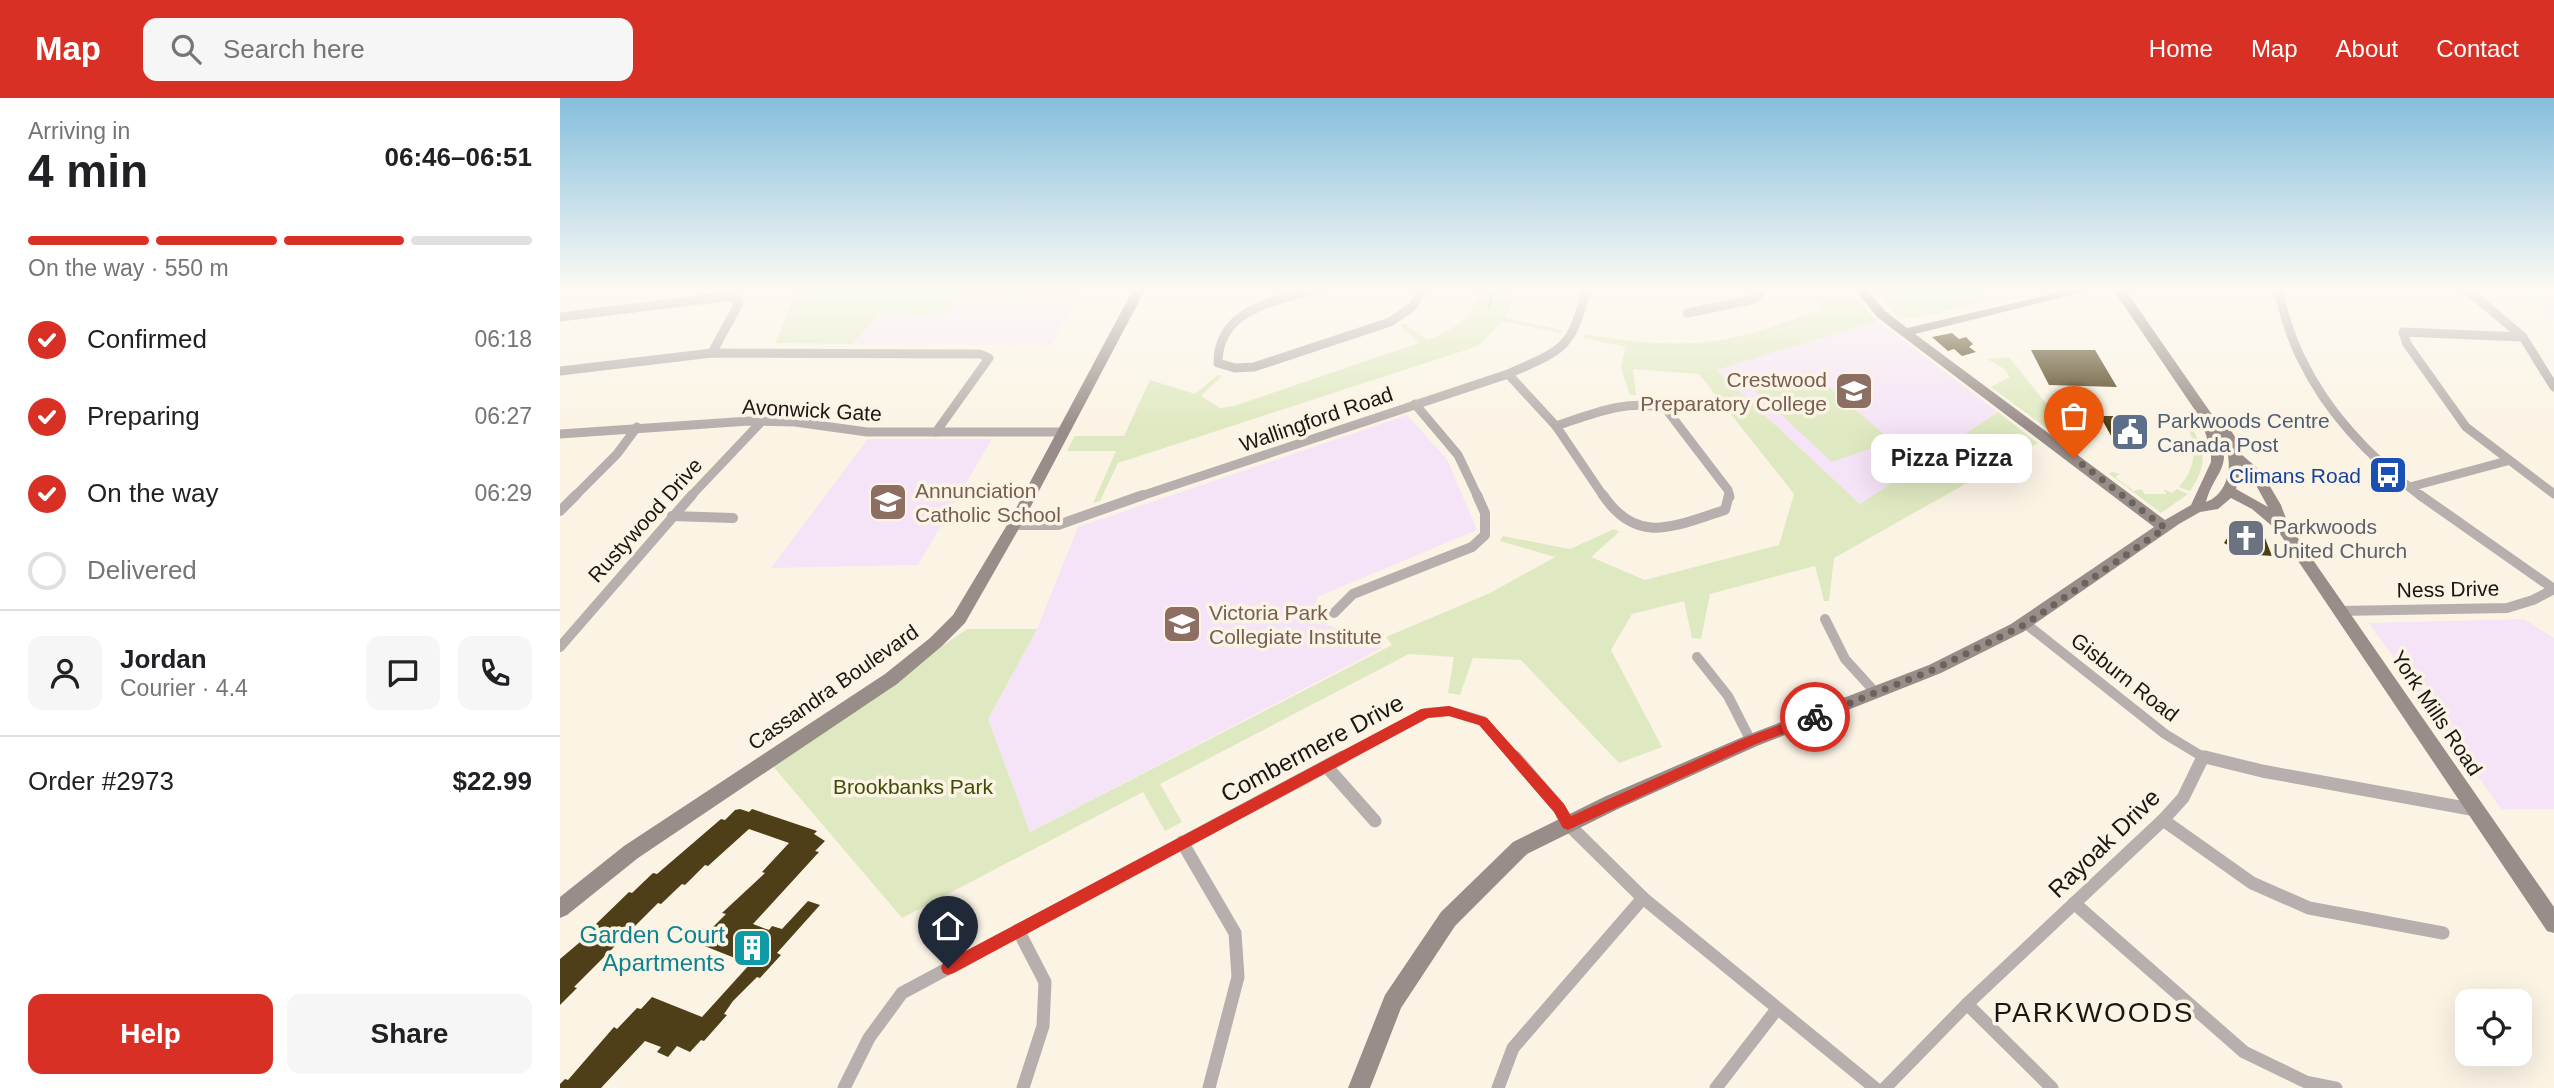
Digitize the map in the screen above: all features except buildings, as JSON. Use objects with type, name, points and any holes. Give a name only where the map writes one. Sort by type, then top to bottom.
[{"type":"street","points":[[712,353],[722,334]]},
{"type":"street","name":"Cassandra Boulevard","points":[[560,909],[631,852],[891,679],[959,619],[1014,526],[1115,334]]},
{"type":"street","points":[[1227,334],[1218,354],[1218,363],[1235,368],[1254,367],[1353,334]]},
{"type":"street","name":"Wallingford Road","points":[[1014,526],[1058,525],[1508,374],[1557,350],[1572,334]]},
{"type":"street","points":[[1909,334],[2165,528]]},
{"type":"street","name":"York Mills Road","points":[[2150,334],[2208,419],[2216,444],[2218,463],[2210,481],[2198,495],[2198,508]]},
{"type":"street","points":[[2292,334],[2299,355],[2317,387],[2347,426],[2410,487],[2465,532],[2554,589]]},
{"type":"street","points":[[2404,334],[2407,344],[2466,427],[2507,461],[2554,494]]},
{"type":"street","points":[[2456,334],[2523,337]]},
{"type":"street","points":[[2520,334],[2554,387]]},
{"type":"street","points":[[560,371],[712,353],[980,354],[989,358],[936,432]]},
{"type":"street","points":[[1508,374],[1556,426],[1615,513],[1627,524],[1652,531],[1725,510],[1730,498],[1728,490],[1666,409],[1654,403],[1635,403],[1556,426]]},
{"type":"street","points":[[1334,613],[1353,594],[1472,547],[1485,535],[1485,513],[1458,455],[1415,404]]},
{"type":"street","name":"York Mills Road","points":[[2208,419],[2226,432],[2236,457],[2246,463],[2277,511],[2283,528],[2554,924]]},
{"type":"street","name":"Avonwick Gate","points":[[560,434],[637,426],[761,422],[795,422],[867,432],[1063,432]]},
{"type":"street","name":"Rustywood Drive","points":[[560,647],[672,516],[761,422]]},
{"type":"street","points":[[560,511],[617,454],[637,426]]},
{"type":"street","points":[[2216,444],[2223,449],[2222,476],[2228,490]]},
{"type":"street","points":[[1359,1088],[1393,1002],[1448,919],[1520,848],[1751,741],[1935,669],[2026,624],[2165,528],[2198,508],[2213,506],[2228,490],[2234,478],[2236,457]]},
{"type":"street","points":[[2410,487],[2507,461]]},
{"type":"street","name":"York Mills Road","points":[[2228,490],[2258,506],[2283,528]]},
{"type":"street","points":[[672,516],[733,518]]},
{"type":"street","name":"Ness Drive","points":[[2339,611],[2507,608],[2533,600],[2554,589]]},
{"type":"street","points":[[1825,619],[1834,642],[1856,676],[1875,692]]},
{"type":"street","name":"Gisburn Road","points":[[2026,624],[2165,734],[2203,757]]},
{"type":"street","points":[[1697,657],[1711,671],[1741,718],[1751,741]]},
{"type":"street","name":"Combermere Drive","points":[[844,1088],[878,1023],[902,993],[1426,713],[1449,711],[1483,721],[1559,808],[1568,824],[1643,898],[1875,1088]]},
{"type":"street","points":[[2203,757],[2476,810]]},
{"type":"street","name":"Rayoak Drive","points":[[1885,1088],[1966,1004],[2164,820],[2183,798],[2203,757]]},
{"type":"street","points":[[1327,767],[1375,821]]},
{"type":"street","points":[[2164,820],[2252,883],[2309,908],[2443,933]]},
{"type":"street","points":[[1182,842],[1234,933],[1238,977],[1209,1088]]},
{"type":"street","points":[[1498,1088],[1513,1048],[1643,898]]},
{"type":"street","points":[[2074,903],[2244,1052],[2306,1082],[2336,1088]]},
{"type":"street","points":[[1018,930],[1045,982],[1043,1026],[1023,1088]]},
{"type":"street","points":[[1966,1004],[2052,1088]]},
{"type":"street","points":[[1716,1088],[1777,1009]]},
{"type":"shaded area","points":[[861,334],[1057,334],[1051,345],[852,344]]},
{"type":"shaded area","name":"Crestwood Preparatory College","points":[[1834,334],[1895,334],[1998,412],[1860,504],[1716,370]]},
{"type":"shaded area","name":"Victoria Park Collegiate Institute","points":[[1407,415],[1447,459],[1477,530],[1317,597],[1316,620],[1382,648],[1030,832],[988,719],[1037,629],[1078,527]]},
{"type":"shaded area","name":"Annunciation Catholic School","points":[[868,439],[992,439],[918,565],[771,568]]},
{"type":"shaded area","points":[[2524,619],[2554,638],[2554,809],[2501,809],[2369,623]]},
{"type":"green space","points":[[779,334],[861,334],[852,344],[775,343]]},
{"type":"green space","points":[[1410,334],[1419,334],[1427,340],[1441,334],[1489,334],[1478,346],[1118,463],[1100,501],[1093,503],[1116,451],[1067,451],[1075,436],[1124,436],[1150,380],[1195,394],[1218,375],[1222,376],[1201,396],[1220,408],[1234,406],[1419,343]]},
{"type":"green space","name":"Brookbanks Park","points":[[1587,334],[1673,343],[1726,339],[1745,334],[1834,334],[1716,370],[1860,504],[1998,412],[2038,443],[1834,558],[1829,601],[1824,601],[1815,566],[1710,594],[1701,639],[1692,638],[1684,601],[1632,614],[1611,650],[1662,747],[1619,763],[1521,660],[1473,658],[1460,695],[1448,693],[1454,657],[1409,654],[1160,784],[1182,822],[1165,831],[1143,792],[902,918],[771,764],[967,629],[1037,629],[988,719],[1030,832],[1392,645],[1386,637],[1490,593],[1555,557],[1500,541],[1503,536],[1570,549],[1614,529],[1619,532],[1591,557],[1645,580],[1779,545],[1794,494],[1699,374],[1633,369],[1636,395],[1630,395],[1621,368],[1625,347],[1583,338]]},
{"type":"green space","points":[[2009,357],[2056,416],[2060,428],[2052,432],[1991,387],[2010,377],[2003,368],[1987,359]]},
{"type":"green space","points":[[1810,371],[1893,441],[1832,462],[1753,389]]},
{"type":"green space","points":[[2176,422],[2189,424],[2202,449],[2200,473],[2190,491],[2179,487],[2192,466],[2193,444],[2188,428],[2179,427]]},
{"type":"green space","points":[[2108,473],[2120,474],[2115,477],[2134,491],[2141,489],[2145,494],[2166,494],[2164,489],[2172,493],[2177,489],[2188,494],[2161,513]]},
{"type":"way so far","points":[[1815,717],[1935,669],[2026,624],[2165,528],[2074,458]]},
{"type":"place","name":"Crestwood Preparatory College","points":[[1854,391]]},
{"type":"place","name":"Parkwoods Centre Canada Post","points":[[2130,432]]},
{"type":"place","name":"Pizza Pizza","points":[[2074,458]]},
{"type":"place","name":"Climans Road","points":[[2388,475]]},
{"type":"place","name":"Annunciation Catholic School","points":[[888,502]]},
{"type":"place","name":"Parkwoods United Church","points":[[2246,538]]},
{"type":"place","name":"Victoria Park Collegiate Institute","points":[[1182,624]]},
{"type":"place","name":"Garden Court Apartments","points":[[752,948]]},
{"type":"district","name":"PARKWOODS","points":[[2094,1012]]},
{"type":"route","points":[[948,968],[1426,713],[1449,711],[1483,721],[1559,808],[1568,824],[1751,741],[1815,717]]}]
